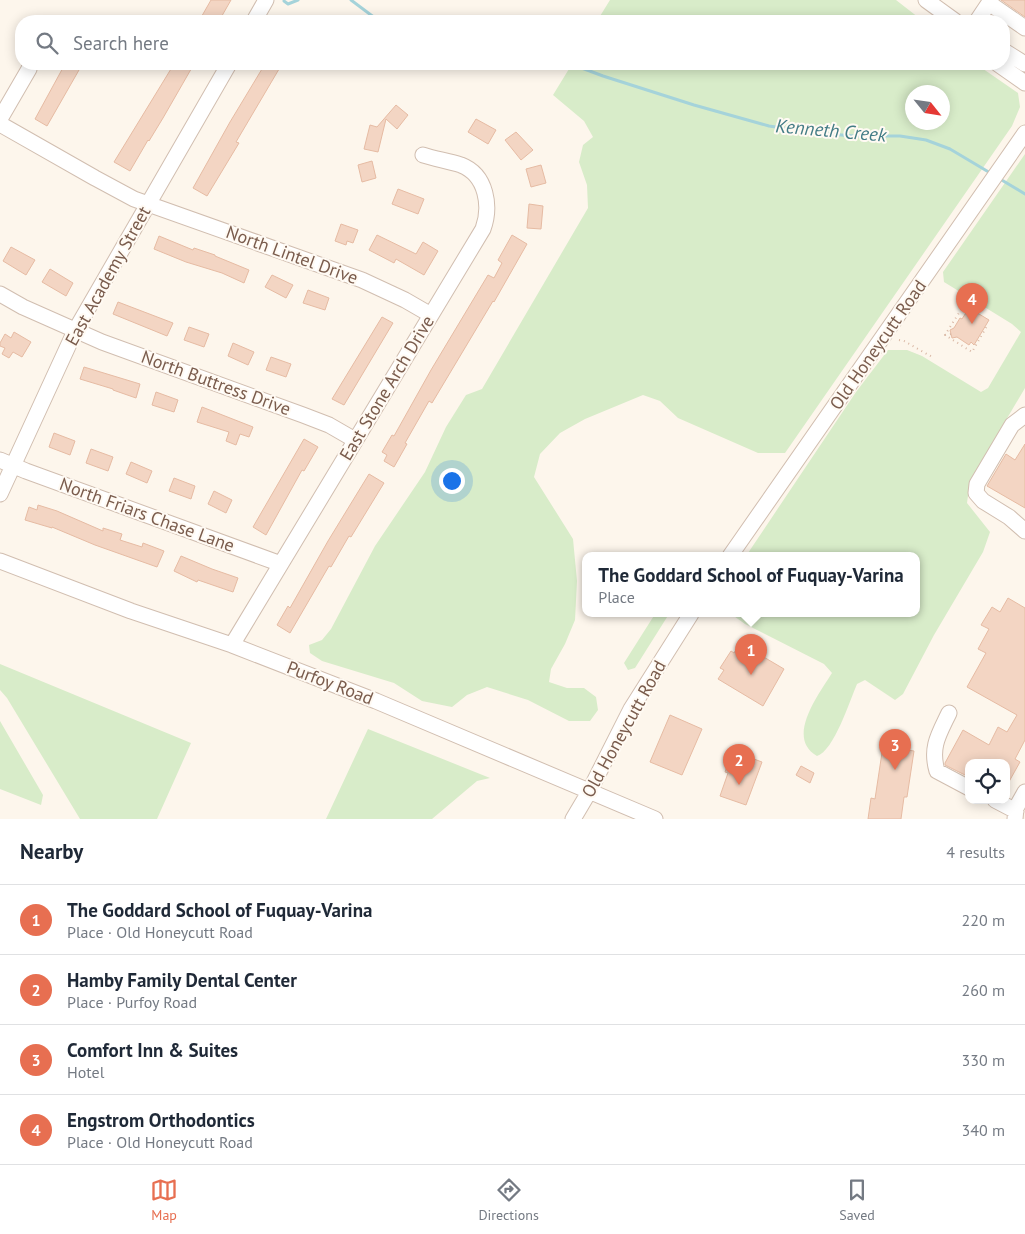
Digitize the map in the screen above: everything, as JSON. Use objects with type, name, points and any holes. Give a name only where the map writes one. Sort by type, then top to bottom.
[{"type":"street","points":[[257,15],[266,0]]},
{"type":"street","points":[[926,0],[947,15]]},
{"type":"street","points":[[981,15],[990,2],[1008,15]]},
{"type":"street","points":[[1010,17],[1025,28]]},
{"type":"street","points":[[1010,55],[1025,64]]},
{"type":"street","points":[[0,119],[28,70]]},
{"type":"street","name":"East Academy Street","points":[[0,494],[7,463],[75,331],[226,70]]},
{"type":"street","points":[[1007,70],[1025,83]]},
{"type":"street","name":"North Lintel Drive","points":[[0,124],[134,199],[362,280],[431,315]]},
{"type":"street","name":"Old Honeycutt Road","points":[[733,552],[1025,133]]},
{"type":"street","name":"East Stone Arch Drive","points":[[232,645],[483,229],[488,217],[488,206],[483,188],[469,170],[462,166],[423,155]]},
{"type":"street","name":"North Buttress Drive","points":[[0,294],[75,331],[302,415],[329,426],[355,440]]},
{"type":"street","points":[[1025,415],[1012,425],[977,484],[976,493],[983,501],[1009,517],[1025,531]]},
{"type":"street","name":"North Friars Chase Lane","points":[[7,463],[281,564]]},
{"type":"street","name":"Purfoy Road","points":[[0,561],[130,611],[232,645],[376,701],[655,819]]},
{"type":"street","name":"Old Honeycutt Road","points":[[573,819],[589,792],[631,709],[689,617]]},
{"type":"street","points":[[949,713],[936,740],[934,758],[937,770],[965,786]]},
{"type":"street","points":[[1000,804],[1015,815],[1025,792]]},
{"type":"path","points":[[945,335],[964,304]]},
{"type":"path","points":[[945,335],[972,352],[987,326]]},
{"type":"path","points":[[945,335],[951,334]]},
{"type":"path","points":[[899,340],[934,358]]},
{"type":"green space","points":[[610,0],[896,0],[915,15],[601,15]]},
{"type":"green space","points":[[568,70],[985,70],[1018,93],[1020,107],[1012,126],[785,453],[758,453],[678,418],[660,401],[643,395],[585,419],[560,433],[540,454],[534,477],[573,539],[577,581],[575,620],[565,644],[551,669],[549,682],[567,688],[584,688],[596,697],[598,710],[590,721],[569,721],[528,700],[487,687],[467,695],[452,707],[422,701],[394,683],[322,661],[310,653],[309,645],[322,640],[331,629],[375,546],[425,472],[446,427],[466,395],[482,389],[588,208],[587,185],[579,162],[583,145],[593,137],[584,121],[553,95]]},
{"type":"green space","points":[[1025,154],[1025,388],[970,481],[967,503],[990,532],[983,552],[934,635],[903,694],[895,700],[865,680],[857,684],[835,735],[823,752],[817,756],[808,748],[804,738],[804,727],[813,704],[832,673],[824,664],[745,624],[735,617],[920,617],[920,552],[749,552],[856,392],[888,350],[907,350],[922,356],[981,392],[988,388],[1021,332],[1012,324],[944,282],[943,272]]},
{"type":"green space","points":[[653,617],[667,617],[635,668],[628,670],[624,663]]},
{"type":"green space","points":[[0,664],[191,743],[157,819],[80,819],[7,698],[0,690]]},
{"type":"green space","points":[[0,721],[43,795],[41,805],[0,789]]},
{"type":"green space","points":[[368,729],[490,778],[477,781],[432,819],[326,819]]},
{"type":"building","points":[[211,0],[231,0],[222,15],[202,15]]},
{"type":"building","points":[[1001,0],[1025,0],[1025,17]]},
{"type":"building","points":[[62,70],[79,70],[47,126],[35,119]]},
{"type":"building","points":[[170,70],[191,70],[130,171],[114,162]]},
{"type":"building","points":[[261,70],[278,70],[236,142],[239,143],[207,196],[193,188]]},
{"type":"building","points":[[396,105],[408,115],[397,129],[386,119],[378,152],[364,149],[370,125],[377,127]]},
{"type":"building","points":[[476,119],[496,130],[488,144],[468,132]]},
{"type":"building","points":[[516,132],[533,150],[521,160],[505,140]]},
{"type":"building","points":[[372,161],[376,178],[362,182],[358,165]]},
{"type":"building","points":[[541,165],[546,183],[531,187],[526,169]]},
{"type":"building","points":[[398,189],[424,199],[418,214],[392,204]]},
{"type":"building","points":[[529,204],[543,206],[541,229],[527,228]]},
{"type":"building","points":[[341,224],[358,230],[353,243],[347,241],[346,245],[335,241]]},
{"type":"building","points":[[377,235],[416,254],[423,242],[438,251],[424,275],[396,259],[394,263],[369,250]]},
{"type":"building","points":[[512,235],[527,244],[432,403],[429,401],[405,443],[407,444],[394,467],[384,461],[387,455],[382,452],[392,435],[394,436],[488,275],[494,278],[502,263],[498,260]]},
{"type":"building","points":[[159,236],[193,250],[194,248],[215,255],[249,270],[244,283],[222,273],[186,262],[154,249]]},
{"type":"building","points":[[11,247],[35,260],[26,275],[3,261]]},
{"type":"building","points":[[50,269],[73,283],[66,296],[42,282]]},
{"type":"building","points":[[272,275],[293,285],[286,298],[265,287]]},
{"type":"building","points":[[308,290],[329,298],[325,310],[303,303]]},
{"type":"building","points":[[118,302],[173,323],[167,336],[113,314]]},
{"type":"building","points":[[969,308],[989,320],[974,345],[971,342],[969,345],[957,337],[952,338],[950,330],[954,328],[960,318],[962,319]]},
{"type":"building","points":[[382,317],[393,323],[344,405],[332,399]]},
{"type":"building","points":[[189,327],[209,334],[204,347],[184,340]]},
{"type":"building","points":[[14,332],[31,342],[22,357],[13,352],[9,358],[2,354],[5,348],[0,346],[0,343],[5,334],[11,338]]},
{"type":"building","points":[[233,343],[254,352],[248,365],[228,356]]},
{"type":"building","points":[[271,357],[291,364],[286,377],[266,370]]},
{"type":"building","points":[[84,367],[140,384],[136,398],[80,379]]},
{"type":"building","points":[[156,392],[178,400],[174,412],[152,405]]},
{"type":"building","points":[[202,407],[253,427],[249,437],[240,434],[236,445],[226,441],[229,432],[197,422]]},
{"type":"building","points":[[54,433],[75,441],[70,455],[49,447]]},
{"type":"building","points":[[304,439],[318,447],[304,471],[302,470],[266,535],[253,527]]},
{"type":"building","points":[[1025,444],[1025,508],[987,486],[1006,454],[1015,460]]},
{"type":"building","points":[[91,449],[113,457],[108,471],[86,463]]},
{"type":"building","points":[[131,462],[152,471],[147,483],[126,474]]},
{"type":"building","points":[[369,474],[384,483],[351,537],[349,536],[331,567],[329,566],[290,633],[277,625],[288,606],[290,608]]},
{"type":"building","points":[[174,478],[195,486],[191,499],[169,491]]},
{"type":"building","points":[[214,491],[232,500],[226,513],[208,504]]},
{"type":"building","points":[[38,505],[103,531],[103,528],[122,534],[120,540],[142,547],[143,543],[164,551],[157,567],[95,545],[52,527],[25,520],[29,507],[37,510]]},
{"type":"building","points":[[181,556],[238,578],[233,592],[198,580],[197,582],[174,571]]},
{"type":"building","points":[[1008,598],[1025,608],[1025,740],[1015,759],[1020,762],[1010,780],[1010,759],[965,759],[965,775],[945,765],[963,730],[989,745],[998,727],[1007,732],[1017,715],[967,687],[986,653],[978,649],[989,629],[981,625],[992,607],[1000,612]]},
{"type":"building","points":[[740,643],[784,669],[763,706],[718,679],[724,670],[720,668],[731,651],[734,653]]},
{"type":"building","points":[[670,715],[702,729],[682,775],[650,762]]},
{"type":"building","points":[[883,746],[914,751],[907,797],[904,797],[901,819],[868,819],[871,798],[875,799]]},
{"type":"building","points":[[735,752],[762,762],[746,805],[720,796],[728,773],[725,772]]},
{"type":"building","points":[[801,766],[814,773],[810,783],[796,775]]},
{"type":"waterway","name":"Kenneth Creek","points":[[284,1],[288,4],[298,0]]},
{"type":"waterway","name":"Kenneth Creek","points":[[351,0],[371,15]]},
{"type":"waterway","name":"Kenneth Creek","points":[[587,70],[694,105],[769,126],[817,133],[854,136],[900,136],[926,140],[950,149],[992,174]]},
{"type":"waterway","name":"Kenneth Creek","points":[[1000,179],[1025,194]]},
{"type":"place","name":"Engstrom Orthodontics","points":[[972,324]]},
{"type":"place","name":"The Goddard School of Fuquay-Varina","points":[[751,675]]},
{"type":"place","name":"Comfort Inn & Suites","points":[[895,770]]},
{"type":"place","name":"Hamby Family Dental Center","points":[[739,785]]}]
